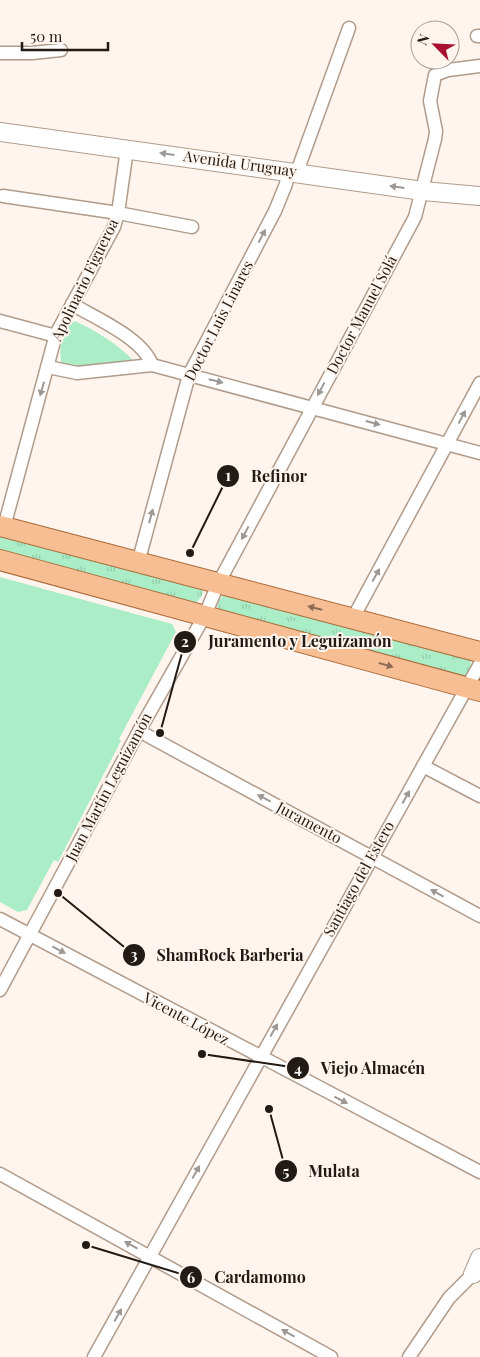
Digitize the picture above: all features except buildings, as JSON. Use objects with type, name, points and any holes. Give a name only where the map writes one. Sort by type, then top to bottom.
[{"type":"main road","points":[[2,526],[480,652]]},
{"type":"main road","points":[[0,560],[205,614],[474,689]]},
{"type":"street","name":"Doctor Luis Linares","points":[[138,563],[189,375],[276,211],[349,28]]},
{"type":"street","points":[[0,53],[32,53],[61,50]]},
{"type":"street","name":"Doctor Manuel Solá","points":[[218,584],[415,217],[435,139],[436,131],[430,101],[435,75],[448,70],[480,66]]},
{"type":"street","name":"Avenida Uruguay","points":[[0,132],[292,171],[423,191],[480,196]]},
{"type":"street","name":"Apolinario Figueroa","points":[[2,526],[56,336],[114,227],[118,212],[127,148]]},
{"type":"street","points":[[3,196],[118,212],[192,227]]},
{"type":"street","points":[[72,304],[130,338],[139,345],[152,365]]},
{"type":"street","points":[[0,321],[56,336]]},
{"type":"street","points":[[48,366],[77,373],[152,365],[312,406],[480,453]]},
{"type":"street","points":[[353,618],[480,383]]},
{"type":"street","name":"Juan Martín Leguizamón","points":[[0,990],[139,731],[205,614],[218,584]]},
{"type":"street","name":"Santiago del Estero","points":[[94,1357],[423,766],[474,689],[480,664]]},
{"type":"street","name":"Juramento","points":[[139,731],[480,916]]},
{"type":"street","points":[[423,766],[480,796]]},
{"type":"street","name":"Vicente López","points":[[0,919],[259,1058],[480,1172]]},
{"type":"street","points":[[0,1174],[331,1357]]},
{"type":"street","points":[[409,1357],[449,1298],[477,1274],[480,1258]]},
{"type":"green space","points":[[75,321],[106,338],[134,361],[76,369],[62,364],[60,352],[62,340],[66,329]]},
{"type":"green space","points":[[0,532],[196,584],[203,590],[202,596],[196,603],[187,603],[0,554]]},
{"type":"green space","points":[[0,577],[172,624],[176,632],[119,739],[121,741],[58,862],[54,860],[27,910],[18,912],[0,902]]},
{"type":"green space","points":[[225,594],[470,658],[471,667],[460,678],[218,612],[218,602]]},
{"type":"place","name":"Refinor","points":[[190,553]]},
{"type":"place","name":"Juramento y Leguizamón","points":[[160,733]]},
{"type":"place","name":"ShamRock Barberia","points":[[58,893]]},
{"type":"place","name":"Viejo Almacén","points":[[202,1054]]},
{"type":"place","name":"Mulata","points":[[269,1109]]},
{"type":"place","name":"Cardamomo","points":[[86,1245]]}]
